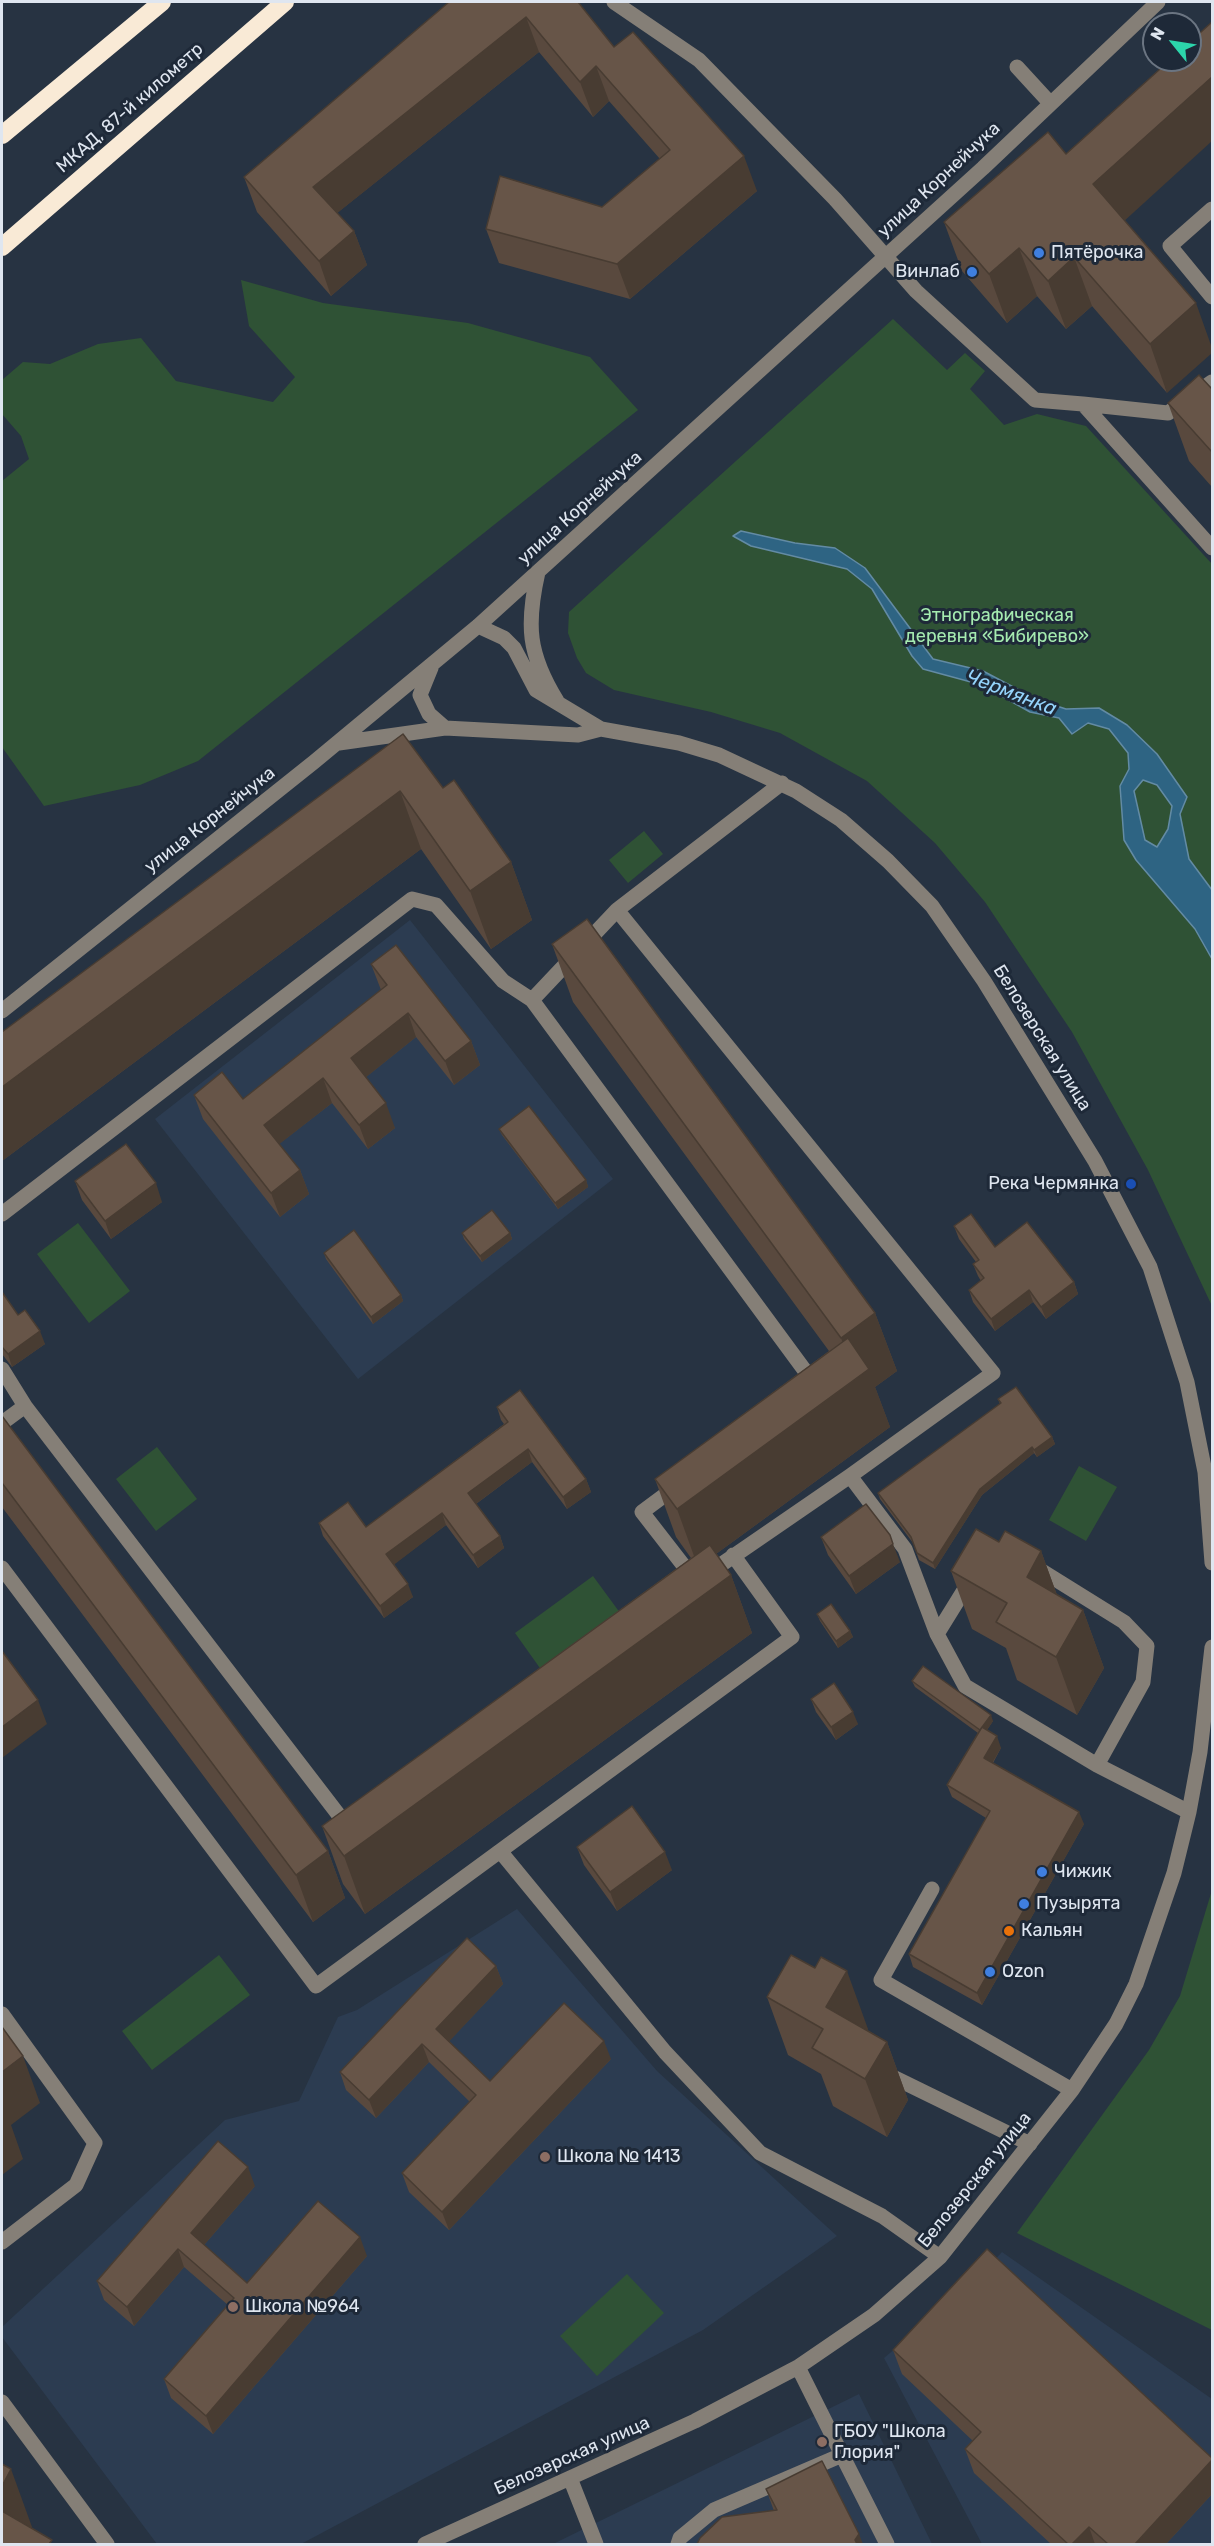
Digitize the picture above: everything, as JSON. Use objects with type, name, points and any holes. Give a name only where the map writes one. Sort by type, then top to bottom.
[{"type":"highway","points":[[2,135],[162,2]]},
{"type":"highway","name":"МКАД, 87-й километр","points":[[2,247],[285,2]]},
{"type":"street","points":[[614,2],[699,60],[835,199],[916,291],[1035,400],[1168,413],[1212,382]]},
{"type":"street","name":"улица Корнейчука","points":[[2,1011],[337,743],[478,626],[884,257],[1158,2]]},
{"type":"street","points":[[1017,67],[1050,103]]},
{"type":"street","points":[[1212,209],[1170,246],[1212,297]]},
{"type":"street","points":[[1083,404],[1212,548]]},
{"type":"street","points":[[538,572],[529,624],[546,682],[560,705]]},
{"type":"street","name":"Белозерская улица","points":[[478,626],[504,638],[514,648],[536,690],[602,729],[679,743],[719,755],[783,783],[841,820],[888,861],[932,906],[984,981],[1095,1161],[1150,1268],[1187,1382],[1204,1472],[1212,1563]]},
{"type":"street","points":[[432,665],[420,695],[429,714],[446,728]]},
{"type":"street","name":"Белозерская улица","points":[[337,743],[446,728],[578,735],[602,729]]},
{"type":"street","points":[[532,1000],[617,910],[783,783]]},
{"type":"street","points":[[2,1214],[412,899],[436,905],[503,981],[532,1000],[815,1382],[797,1396]]},
{"type":"street","points":[[617,910],[993,1373],[850,1476],[733,1555],[700,1587],[642,1512],[687,1478]]},
{"type":"street","points":[[2,1369],[25,1406],[358,1840],[368,1833]]},
{"type":"street","points":[[2,1423],[25,1406]]},
{"type":"street","points":[[850,1476],[904,1549],[937,1634],[965,1686],[1097,1765],[1189,1812]]},
{"type":"street","points":[[2,1568],[316,1986],[792,1637],[733,1555]]},
{"type":"street","points":[[1024,1560],[1124,1622],[1147,1646],[1143,1682],[1097,1765]]},
{"type":"street","points":[[937,1634],[977,1569]]},
{"type":"street","name":"Белозерская улица","points":[[425,2544],[695,2421],[798,2367],[874,2315],[939,2257],[1072,2090],[1116,2024],[1136,1984],[1174,1873],[1189,1812],[1200,1752],[1212,1647]]},
{"type":"street","points":[[500,1851],[665,2052],[760,2153],[882,2216],[939,2257]]},
{"type":"street","points":[[932,1889],[881,1980],[1072,2090]]},
{"type":"street","points":[[2,2014],[95,2143],[76,2185],[2,2242]]},
{"type":"street","points":[[895,2078],[1030,2144]]},
{"type":"street","points":[[798,2367],[887,2544]]},
{"type":"street","points":[[2,2402],[107,2544]]},
{"type":"street","points":[[678,2544],[680,2538],[714,2510],[842,2455]]},
{"type":"street","points":[[570,2478],[596,2544]]},
{"type":"shaded area","points":[[410,920],[613,1179],[358,1379],[155,1119]]},
{"type":"shaded area","points":[[517,1909],[657,2071],[837,2236],[703,2330],[301,2544],[157,2544],[2,2337],[2,2327],[225,2120],[299,2101],[338,2017],[357,2010]]},
{"type":"shaded area","points":[[1002,2252],[1212,2399],[1212,2544],[982,2544],[884,2358],[974,2282]]},
{"type":"shaded area","name":"ГБОУ \"Школа Глория\"","points":[[859,2394],[932,2544],[553,2544]]},
{"type":"green space","points":[[241,280],[323,303],[468,323],[590,357],[638,410],[198,761],[140,785],[44,806],[2,747],[2,481],[29,459],[21,436],[2,414],[2,380],[23,362],[50,364],[98,344],[141,338],[176,381],[273,402],[295,377],[249,326]]},
{"type":"green space","name":"Этнографическая деревня «Бибирево»","points":[[893,319],[947,370],[965,353],[985,371],[970,389],[1004,425],[1037,414],[1086,426],[1212,564],[1212,1306],[1148,1170],[1072,1032],[985,902],[935,843],[867,781],[780,733],[711,712],[614,690],[586,673],[577,658],[568,633],[569,612]]},
{"type":"green space","points":[[644,831],[663,854],[628,883],[609,860]]},
{"type":"green space","points":[[78,1223],[130,1291],[89,1323],[37,1254]]},
{"type":"green space","points":[[157,1447],[197,1499],[156,1531],[116,1479]]},
{"type":"green space","points":[[1079,1466],[1117,1487],[1086,1541],[1049,1520]]},
{"type":"green space","points":[[593,1576],[626,1621],[547,1678],[515,1633]]},
{"type":"green space","points":[[1212,1890],[1212,2330],[1017,2233],[1149,2050],[1180,1996]]},
{"type":"green space","points":[[219,1955],[250,1995],[152,2070],[122,2031]]},
{"type":"green space","points":[[627,2274],[664,2313],[597,2376],[560,2336]]},
{"type":"water","name":"Чермянка","points":[[741,531],[795,543],[835,548],[865,568],[933,659],[983,671],[1038,700],[1066,709],[1099,708],[1127,725],[1157,754],[1187,797],[1180,814],[1189,859],[1212,890],[1212,959],[1195,929],[1136,860],[1124,840],[1120,786],[1129,769],[1128,753],[1109,729],[1088,723],[1072,734],[1059,718],[1030,712],[982,685],[923,669],[912,656],[872,589],[847,569],[751,546],[733,536]],"holes":[[[1143,780],[1157,785],[1172,806],[1168,829],[1157,847],[1145,840],[1134,791]]]},
{"type":"building","points":[[449,2],[578,2],[614,47],[633,32],[744,156],[617,264],[486,229],[500,176],[602,207],[670,150],[596,66],[580,82],[526,17],[313,187],[354,231],[319,261],[244,177]]},
{"type":"building","points":[[1212,22],[1212,77],[1093,184],[1196,303],[1150,344],[1074,257],[1048,281],[1019,248],[989,274],[944,222],[1048,132],[1066,154],[1157,72],[1202,72],[1202,31]]},
{"type":"building","points":[[1199,375],[1212,389],[1212,452],[1168,403]]},
{"type":"building","points":[[403,734],[443,788],[454,780],[511,862],[470,891],[400,791],[2,1087],[2,1032]]},
{"type":"building","points":[[587,919],[875,1313],[841,1338],[552,944]]},
{"type":"building","points":[[396,945],[471,1041],[445,1061],[408,1013],[351,1058],[386,1103],[359,1125],[323,1078],[264,1125],[300,1170],[271,1193],[194,1095],[222,1072],[243,1099],[387,985],[371,964]]},
{"type":"building","points":[[529,1106],[586,1180],[555,1203],[499,1129]]},
{"type":"building","points":[[126,1144],[156,1183],[105,1221],[75,1181]]},
{"type":"building","points":[[492,1210],[510,1233],[480,1256],[462,1233]]},
{"type":"building","points":[[971,1214],[995,1247],[1027,1222],[1074,1282],[1041,1307],[1029,1290],[991,1319],[969,1290],[984,1278],[973,1264],[979,1260],[954,1226]]},
{"type":"building","points":[[354,1230],[401,1295],[371,1317],[324,1253]]},
{"type":"building","points":[[2,1292],[18,1315],[25,1310],[40,1331],[8,1354],[2,1347]]},
{"type":"building","points":[[848,1338],[869,1369],[677,1509],[655,1479]]},
{"type":"building","points":[[1016,1387],[1052,1437],[1034,1450],[1032,1447],[980,1489],[933,1563],[917,1553],[911,1537],[878,1493],[1001,1403],[998,1399]]},
{"type":"building","points":[[520,1390],[586,1479],[563,1497],[528,1449],[468,1493],[500,1536],[473,1555],[442,1513],[386,1554],[408,1584],[380,1606],[319,1523],[348,1502],[366,1527],[508,1422],[497,1407]]},
{"type":"building","points":[[2,1416],[328,1851],[296,1875],[2,1483]]},
{"type":"building","points":[[866,1504],[890,1535],[893,1544],[849,1576],[821,1537]]},
{"type":"building","points":[[976,1529],[999,1542],[1005,1531],[1041,1551],[1027,1577],[1083,1610],[1056,1657],[996,1622],[1007,1603],[951,1571]]},
{"type":"building","points":[[710,1545],[731,1575],[344,1856],[322,1826]]},
{"type":"building","points":[[831,1604],[850,1631],[836,1641],[817,1614]]},
{"type":"building","points":[[2,1651],[38,1700],[2,1727]]},
{"type":"building","points":[[923,1666],[991,1715],[980,1730],[912,1681]]},
{"type":"building","points":[[834,1683],[853,1712],[831,1727],[811,1699]]},
{"type":"building","points":[[982,1727],[997,1736],[984,1758],[1079,1812],[977,1993],[909,1954],[990,1811],[947,1785]]},
{"type":"building","points":[[632,1806],[665,1852],[610,1892],[577,1847]]},
{"type":"building","points":[[467,1938],[496,1966],[436,2029],[490,2081],[564,2003],[604,2041],[442,2212],[402,2173],[476,2095],[422,2044],[369,2100],[340,2072]]},
{"type":"building","points":[[791,1955],[815,1968],[821,1957],[847,1971],[826,2007],[887,2042],[865,2079],[812,2048],[823,2029],[767,1997]]},
{"type":"building","points":[[2,2027],[23,2056],[2,2072]]},
{"type":"building","points":[[218,2141],[248,2167],[191,2233],[247,2283],[318,2201],[360,2237],[206,2416],[164,2379],[234,2298],[178,2249],[127,2307],[97,2281]]},
{"type":"building","points":[[987,2249],[1212,2458],[1135,2544],[1108,2544],[1089,2527],[1072,2544],[1068,2544],[965,2449],[981,2432],[893,2350]]},
{"type":"building","points":[[822,2461],[859,2534],[855,2540],[857,2544],[697,2544],[700,2538],[722,2517],[777,2510],[766,2489]]},
{"type":"building","points":[[2,2464],[11,2469],[2,2486]]},
{"type":"building","points":[[2,2511],[52,2540],[49,2544],[2,2544]]},
{"type":"place","name":"Пятёрочка","points":[[1039,253]]},
{"type":"place","name":"Винлаб","points":[[972,272]]},
{"type":"place","name":"Река Чермянка","points":[[1131,1184]]},
{"type":"place","name":"Чижик","points":[[1042,1872]]},
{"type":"place","name":"Пузырята","points":[[1024,1904]]},
{"type":"place","name":"Кальян","points":[[1009,1931]]},
{"type":"place","name":"Ozon","points":[[990,1972]]},
{"type":"place","name":"Школа № 1413","points":[[545,2157]]},
{"type":"place","name":"Школа №964","points":[[233,2307]]},
{"type":"place","name":"ГБОУ \"Школа Глория\"","points":[[822,2442]]}]
